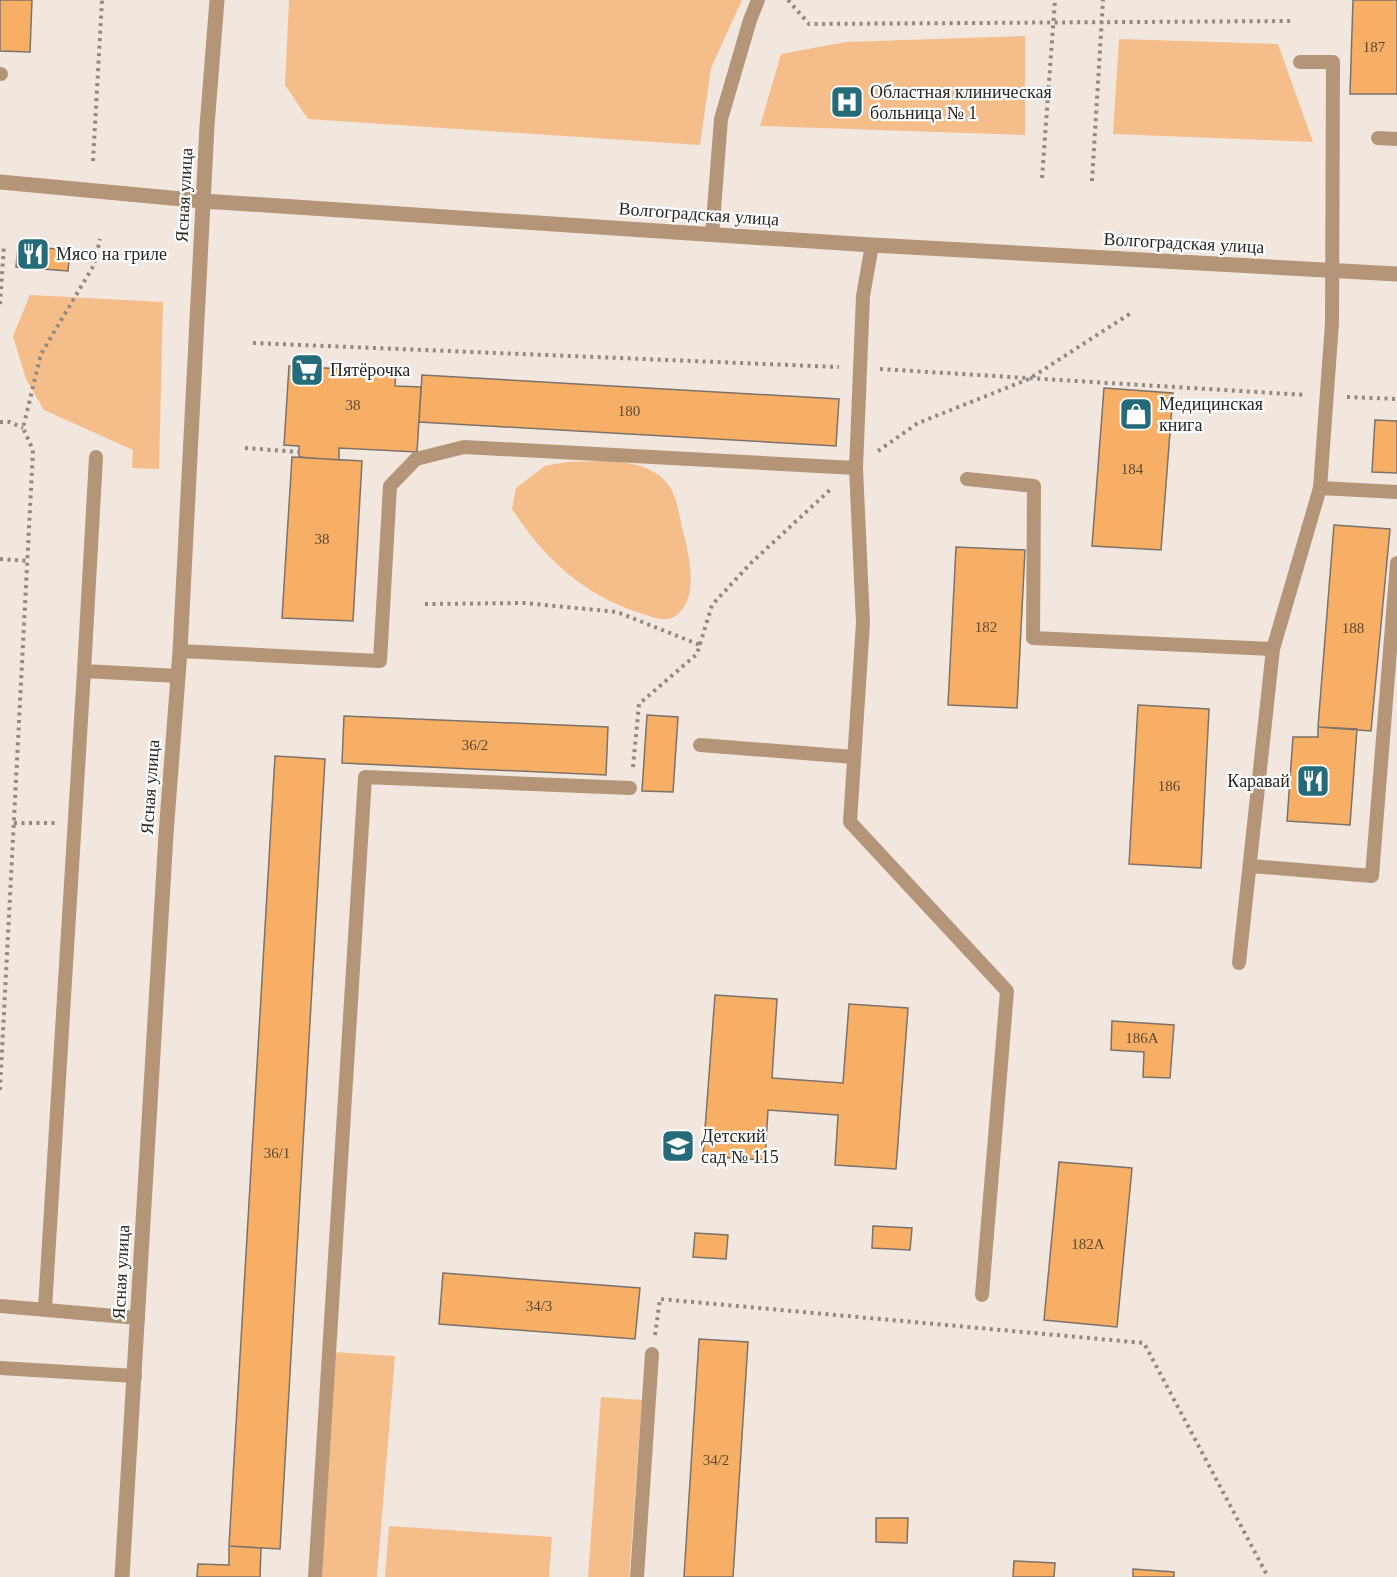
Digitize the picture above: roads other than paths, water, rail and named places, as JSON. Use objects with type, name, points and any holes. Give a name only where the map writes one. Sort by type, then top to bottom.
[{"type":"street","name":"Ясная улица","points":[[122,1577],[166,834],[180,651],[203,201],[217,0]]},
{"type":"street","name":"Волгоградская улица","points":[[0,182],[203,201],[712,235],[1397,274]]},
{"type":"lane","points":[[712,235],[722,119],[750,20],[758,0]]},
{"type":"lane","points":[[1239,963],[1273,649],[1320,488],[1332,323],[1333,62],[1300,62]]},
{"type":"lane","points":[[1378,138],[1397,140]]},
{"type":"lane","points":[[872,245],[863,296],[856,468],[863,622],[850,822],[1007,991],[982,1295]]},
{"type":"lane","points":[[180,651],[380,661],[390,486],[416,459],[464,447],[856,468]]},
{"type":"lane","points":[[45,1308],[96,457]]},
{"type":"lane","points":[[968,479],[1034,486],[1033,638],[1273,649]]},
{"type":"lane","points":[[1320,488],[1397,492]]},
{"type":"lane","points":[[1251,866],[1372,876],[1397,563]]},
{"type":"lane","points":[[84,671],[178,676]]},
{"type":"lane","points":[[700,745],[855,757]]},
{"type":"lane","points":[[315,1577],[365,777],[630,788]]},
{"type":"lane","points":[[0,1306],[138,1317]]},
{"type":"lane","points":[[638,1577],[652,1354]]},
{"type":"lane","points":[[0,1368],[135,1376]]},
{"type":"place","name":"Областная клиническая больница № 1","points":[[847,102]]},
{"type":"place","name":"Мясо на гриле","points":[[33,254]]},
{"type":"place","name":"Пятёрочка","points":[[307,370]]},
{"type":"place","name":"Медицинская книга","points":[[1136,414]]},
{"type":"place","name":"Каравай","points":[[1313,781]]},
{"type":"place","name":"Детский сад № 115","points":[[678,1146]]}]
